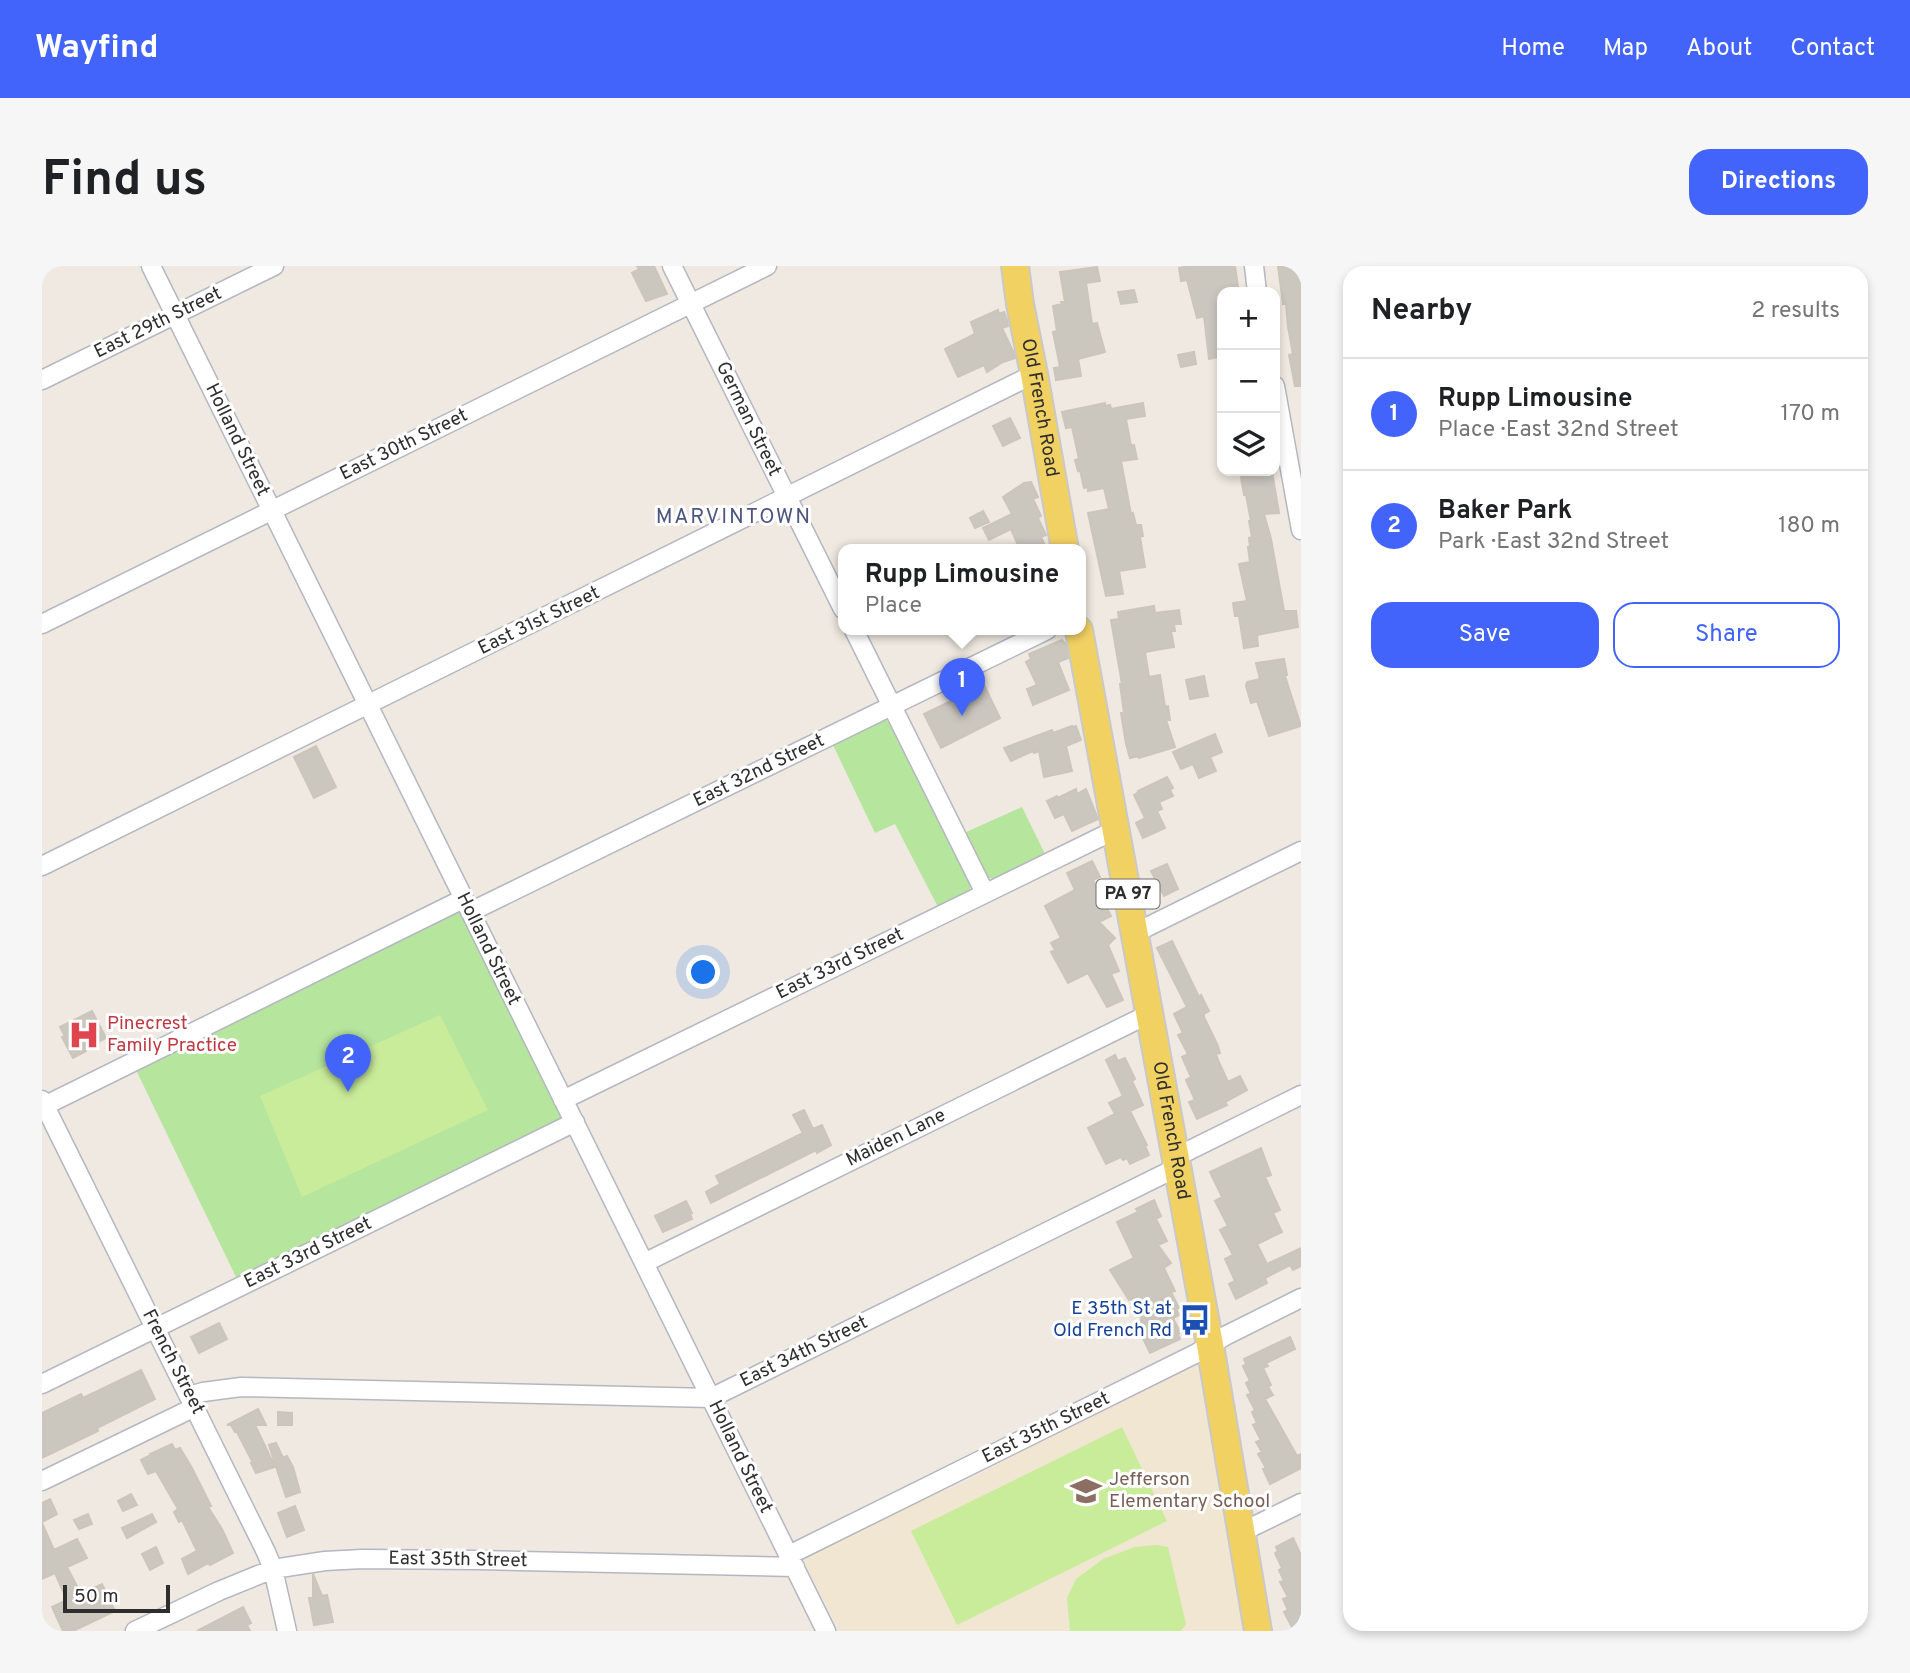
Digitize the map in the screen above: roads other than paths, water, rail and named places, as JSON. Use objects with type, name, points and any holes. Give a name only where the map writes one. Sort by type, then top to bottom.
[{"type":"main road","name":"Old French Road","points":[[1015,266],[1064,544]]},
{"type":"main road","name":"Old French Road","points":[[1080,635],[1210,1345],[1258,1631]]},
{"type":"street","name":"Holland Street","points":[[151,266],[826,1631]]},
{"type":"street","name":"East 29th Street","points":[[42,380],[274,266]]},
{"type":"street","name":"German Street","points":[[672,266],[838,599]]},
{"type":"street","name":"East 30th Street","points":[[42,624],[767,266]]},
{"type":"street","points":[[1254,266],[1257,287]]},
{"type":"street","name":"East 31st Street","points":[[42,866],[1034,374]]},
{"type":"street","points":[[1280,413],[1301,530]]},
{"type":"street","points":[[856,635],[985,893]]},
{"type":"street","name":"East 32nd Street","points":[[43,1104],[1037,635]]},
{"type":"street","name":"East 33rd Street","points":[[563,1100],[1117,829]]},
{"type":"street","points":[[1135,933],[1301,851]]},
{"type":"street","name":"Maiden Lane","points":[[644,1263],[1149,1014]]},
{"type":"street","name":"East 34th Street","points":[[42,1481],[192,1401],[203,1392],[241,1387],[711,1398],[1177,1162],[1301,1096]]},
{"type":"street","name":"French Street","points":[[43,1104],[266,1552],[287,1631]]},
{"type":"street","name":"East 33rd Street","points":[[42,1384],[575,1122]]},
{"type":"street","name":"East 35th Street","points":[[135,1631],[272,1569],[325,1561],[792,1561],[1301,1298]]},
{"type":"street","points":[[1242,1532],[1301,1503]]},
{"type":"place","name":"Rupp Limousine","points":[[962,716]]},
{"type":"place","name":"Pinecrest Family Practice","points":[[84,1035]]},
{"type":"place","name":"Baker Park","points":[[348,1092]]},
{"type":"place","name":"E 35th St at Old French Rd","points":[[1195,1320]]},
{"type":"place","name":"Jefferson Elementary School","points":[[1086,1491]]},
{"type":"district","name":"MARVINTOWN","points":[[734,517]]}]
